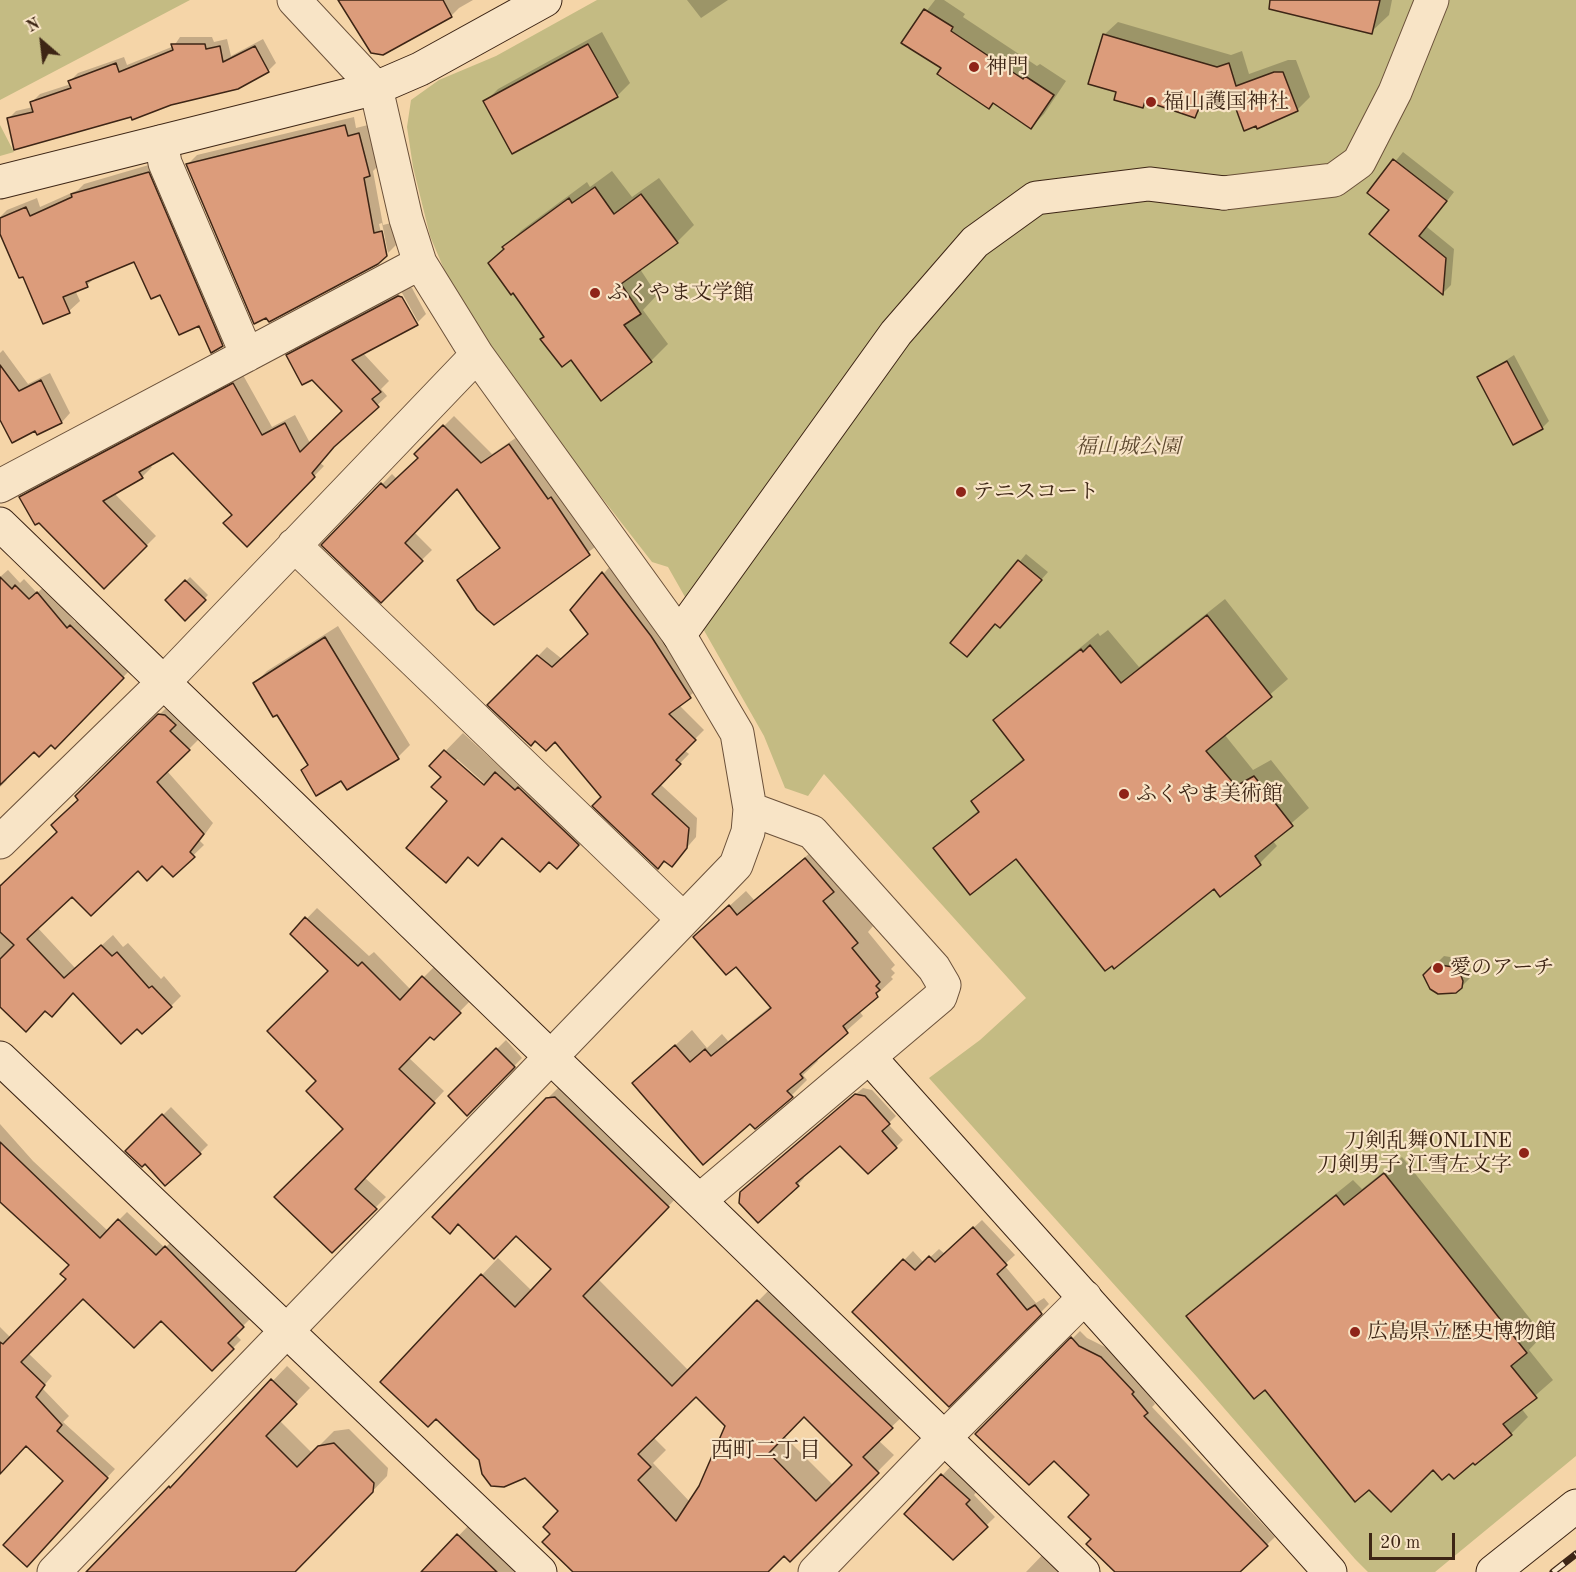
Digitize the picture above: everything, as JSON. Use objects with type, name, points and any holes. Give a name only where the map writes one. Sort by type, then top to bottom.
[{"type":"street","points":[[54,1572],[736,865],[748,832],[750,809],[737,733],[679,635],[477,355],[420,263],[406,219],[376,88],[294,0]]},
{"type":"street","points":[[0,182],[376,88],[420,69],[545,0]]},
{"type":"street","points":[[679,635],[896,333],[975,242],[1035,198],[1149,184],[1224,193],[1334,180],[1359,162],[1395,92],[1432,0]]},
{"type":"street","points":[[161,142],[165,163],[247,355]]},
{"type":"street","points":[[0,486],[420,263]]},
{"type":"street","points":[[0,842],[162,684],[477,355]]},
{"type":"street","points":[[0,524],[162,684],[551,1056],[943,1439],[1083,1572]]},
{"type":"street","points":[[294,544],[683,919]]},
{"type":"street","points":[[700,1200],[940,997],[944,985],[934,968],[812,831],[750,809]]},
{"type":"street","points":[[0,1058],[540,1572]]},
{"type":"street","points":[[870,1058],[1330,1572]]},
{"type":"street","points":[[815,1572],[943,1439],[1085,1297]]},
{"type":"street","points":[[1492,1572],[1576,1506]]},
{"type":"green space","points":[[0,0],[190,0],[0,100]]},
{"type":"green space","name":"福山城公園","points":[[597,0],[1576,0],[1576,1456],[1435,1572],[1368,1572],[929,1078],[980,1040],[1026,998],[824,774],[808,796],[785,788],[764,736],[668,567],[652,562],[560,444],[501,366],[449,281],[430,236],[413,167],[407,127],[411,100],[439,80],[496,56]]},
{"type":"green space","points":[[0,125],[14,152],[0,156]]},
{"type":"building","points":[[338,0],[443,0],[452,17],[383,55],[371,53]]},
{"type":"building","points":[[1270,0],[1380,0],[1372,34],[1269,9]]},
{"type":"building","name":"神門","points":[[924,9],[953,27],[951,31],[1023,79],[1025,76],[1054,95],[1031,129],[993,103],[989,109],[937,74],[941,68],[901,43]]},
{"type":"building","points":[[1103,34],[1217,67],[1229,63],[1236,86],[1274,72],[1283,72],[1298,111],[1257,129],[1256,126],[1244,131],[1232,98],[1199,108],[1195,118],[1145,101],[1143,108],[1114,100],[1116,92],[1088,84]]},
{"type":"building","points":[[171,44],[205,44],[206,49],[220,46],[223,62],[255,46],[269,72],[238,89],[171,105],[132,120],[131,117],[14,150],[7,118],[33,112],[30,102],[71,88],[68,81],[116,63],[119,72],[173,50]]},
{"type":"building","points":[[588,44],[618,97],[512,154],[483,101]]},
{"type":"building","points":[[345,125],[348,136],[359,133],[370,176],[364,178],[374,233],[382,231],[387,256],[378,264],[269,322],[266,318],[254,324],[186,164]]},
{"type":"building","points":[[1393,159],[1447,201],[1419,236],[1446,258],[1443,295],[1369,234],[1389,210],[1367,193]]},
{"type":"building","points":[[149,172],[223,346],[211,353],[199,326],[179,335],[160,295],[151,299],[134,262],[86,282],[88,287],[63,297],[70,313],[43,324],[23,277],[19,278],[0,234],[0,218],[26,207],[30,216],[72,197],[71,194]]},
{"type":"building","name":"ふくやま文学館","points":[[595,187],[614,214],[641,194],[678,243],[621,284],[641,314],[624,325],[652,362],[601,401],[571,360],[562,367],[540,339],[544,337],[513,293],[511,295],[488,263],[504,249],[502,247],[569,198],[572,203]]},
{"type":"building","points":[[398,296],[402,297],[418,325],[352,360],[381,392],[372,399],[379,407],[334,447],[312,473],[315,477],[247,547],[223,523],[232,515],[173,453],[139,472],[143,478],[103,501],[147,546],[104,589],[39,523],[35,525],[19,497],[233,383],[262,435],[285,423],[300,452],[342,411],[312,380],[302,385],[286,355]]},
{"type":"building","points":[[1507,361],[1543,429],[1513,445],[1477,377]]},
{"type":"building","points":[[0,365],[19,391],[41,380],[62,423],[37,435],[35,431],[12,443],[0,420]]},
{"type":"building","points":[[443,425],[481,463],[509,444],[548,499],[551,497],[590,555],[494,625],[477,610],[457,580],[500,548],[457,489],[405,543],[423,561],[381,603],[321,545],[381,483],[386,488],[418,458],[414,454]]},
{"type":"building","points":[[1018,560],[1042,580],[1000,628],[995,624],[967,657],[950,643]]},
{"type":"building","points":[[602,572],[651,636],[691,698],[669,714],[696,740],[676,760],[681,764],[652,794],[689,828],[687,848],[672,867],[664,861],[658,869],[592,806],[601,797],[555,742],[546,751],[535,741],[531,746],[487,705],[537,655],[552,667],[588,634],[570,610]]},
{"type":"building","points":[[0,577],[12,589],[15,585],[29,599],[37,592],[67,628],[70,625],[124,678],[55,749],[51,745],[39,757],[34,752],[0,785]]},
{"type":"building","points":[[185,580],[206,600],[185,621],[165,600]]},
{"type":"building","name":"ふくやま美術館","points":[[1207,615],[1272,697],[1206,751],[1236,786],[1254,776],[1293,826],[1255,856],[1261,865],[1220,897],[1214,889],[1114,969],[1112,966],[1105,971],[1016,859],[970,895],[933,848],[979,812],[971,801],[1024,760],[993,720],[1081,649],[1083,652],[1090,645],[1121,683]]},
{"type":"building","points":[[325,637],[399,759],[347,790],[341,781],[316,796],[301,770],[308,765],[277,715],[273,717],[253,683]]},
{"type":"building","points":[[158,714],[165,715],[176,725],[170,731],[190,750],[157,782],[204,834],[190,852],[195,857],[173,877],[162,866],[147,881],[138,871],[91,916],[72,897],[27,939],[64,978],[101,945],[112,956],[117,952],[149,988],[152,986],[172,1007],[142,1034],[137,1029],[121,1044],[73,993],[52,1017],[45,1011],[26,1032],[0,1007],[0,959],[14,945],[0,932],[0,886],[57,832],[51,825],[78,800],[75,796]]},
{"type":"building","points":[[444,750],[484,785],[495,772],[515,790],[518,787],[579,845],[557,869],[549,862],[540,872],[502,838],[478,866],[468,857],[446,883],[406,848],[447,801],[431,787],[441,777],[429,766]]},
{"type":"building","points":[[805,858],[834,892],[823,901],[858,943],[852,948],[880,982],[876,986],[880,990],[876,993],[878,997],[843,1026],[848,1033],[800,1074],[803,1078],[787,1091],[793,1097],[755,1129],[750,1124],[703,1165],[632,1083],[675,1045],[690,1062],[705,1049],[711,1056],[771,1008],[736,967],[726,975],[693,937],[729,905],[737,915]]},
{"type":"building","points":[[305,917],[358,966],[362,962],[400,1000],[422,976],[461,1013],[434,1040],[430,1037],[399,1069],[435,1103],[355,1189],[377,1209],[332,1253],[274,1197],[343,1129],[306,1091],[316,1081],[267,1031],[328,971],[290,934]]},
{"type":"building","points":[[1434,964],[1453,967],[1460,973],[1463,981],[1462,988],[1456,993],[1438,994],[1430,989],[1423,975]]},
{"type":"building","points":[[496,1048],[515,1067],[467,1116],[448,1096]]},
{"type":"building","points":[[855,1094],[865,1096],[890,1124],[882,1131],[897,1148],[868,1174],[840,1146],[796,1183],[799,1186],[758,1223],[739,1203],[740,1192]]},
{"type":"building","points":[[555,1097],[669,1207],[583,1296],[672,1386],[757,1300],[893,1428],[863,1457],[879,1473],[790,1562],[784,1556],[768,1572],[573,1572],[542,1542],[550,1534],[543,1527],[558,1511],[525,1478],[504,1487],[491,1486],[482,1474],[479,1460],[436,1419],[428,1427],[380,1382],[481,1274],[515,1307],[551,1269],[516,1236],[494,1259],[458,1224],[450,1234],[432,1217],[546,1098]],"holes":[[[696,1397],[725,1426],[699,1486],[676,1521],[638,1480],[651,1467],[638,1454]],[[804,1417],[852,1465],[816,1501],[769,1453]]]},
{"type":"building","points":[[162,1114],[201,1154],[165,1186],[145,1164],[142,1167],[125,1151]]},
{"type":"building","points":[[0,1142],[100,1238],[118,1219],[156,1255],[165,1246],[244,1327],[228,1343],[234,1349],[212,1371],[161,1321],[134,1348],[83,1299],[21,1362],[45,1385],[36,1397],[62,1425],[57,1431],[108,1478],[27,1567],[3,1545],[63,1481],[26,1446],[0,1474],[0,1342],[3,1344],[66,1279],[60,1274],[69,1265],[0,1202]]},
{"type":"building","name":"広島県立歴史博物館","points":[[1384,1173],[1527,1353],[1511,1366],[1537,1398],[1503,1424],[1512,1435],[1475,1465],[1473,1463],[1454,1479],[1449,1474],[1442,1480],[1433,1470],[1391,1512],[1369,1490],[1355,1502],[1265,1390],[1254,1399],[1186,1316],[1336,1195],[1344,1205]]},
{"type":"building","points":[[973,1227],[1007,1265],[997,1274],[1027,1310],[1035,1305],[1042,1314],[949,1407],[852,1312],[903,1259],[915,1270],[929,1256],[935,1262]]},
{"type":"building","points":[[1071,1337],[1079,1346],[1101,1357],[1134,1392],[1132,1394],[1148,1413],[1144,1416],[1268,1546],[1240,1572],[1115,1572],[1086,1544],[1091,1539],[1068,1517],[1089,1495],[1054,1461],[1029,1485],[975,1434]]},
{"type":"building","points":[[271,1379],[297,1404],[266,1436],[297,1467],[318,1446],[334,1443],[374,1483],[373,1492],[295,1572],[86,1572],[169,1486],[170,1488]]},
{"type":"building","points":[[941,1474],[970,1500],[966,1504],[988,1527],[953,1560],[904,1514]]},
{"type":"building","points":[[457,1534],[497,1572],[421,1572]]},
{"type":"railway","points":[[1553,1572],[1576,1554]]},
{"type":"place","name":"神門","points":[[974,67]]},
{"type":"place","name":"福山護国神社","points":[[1151,102]]},
{"type":"place","name":"ふくやま文学館","points":[[595,293]]},
{"type":"place","name":"テニスコート","points":[[961,492]]},
{"type":"place","name":"ふくやま美術館","points":[[1124,794]]},
{"type":"place","name":"愛のアーチ","points":[[1438,968]]},
{"type":"place","name":"刀剣乱舞ONLINE 刀剣男子 江雪左文字","points":[[1524,1153]]},
{"type":"place","name":"広島県立歴史博物館","points":[[1355,1332]]},
{"type":"district","name":"西町二丁目","points":[[766,1451]]}]
